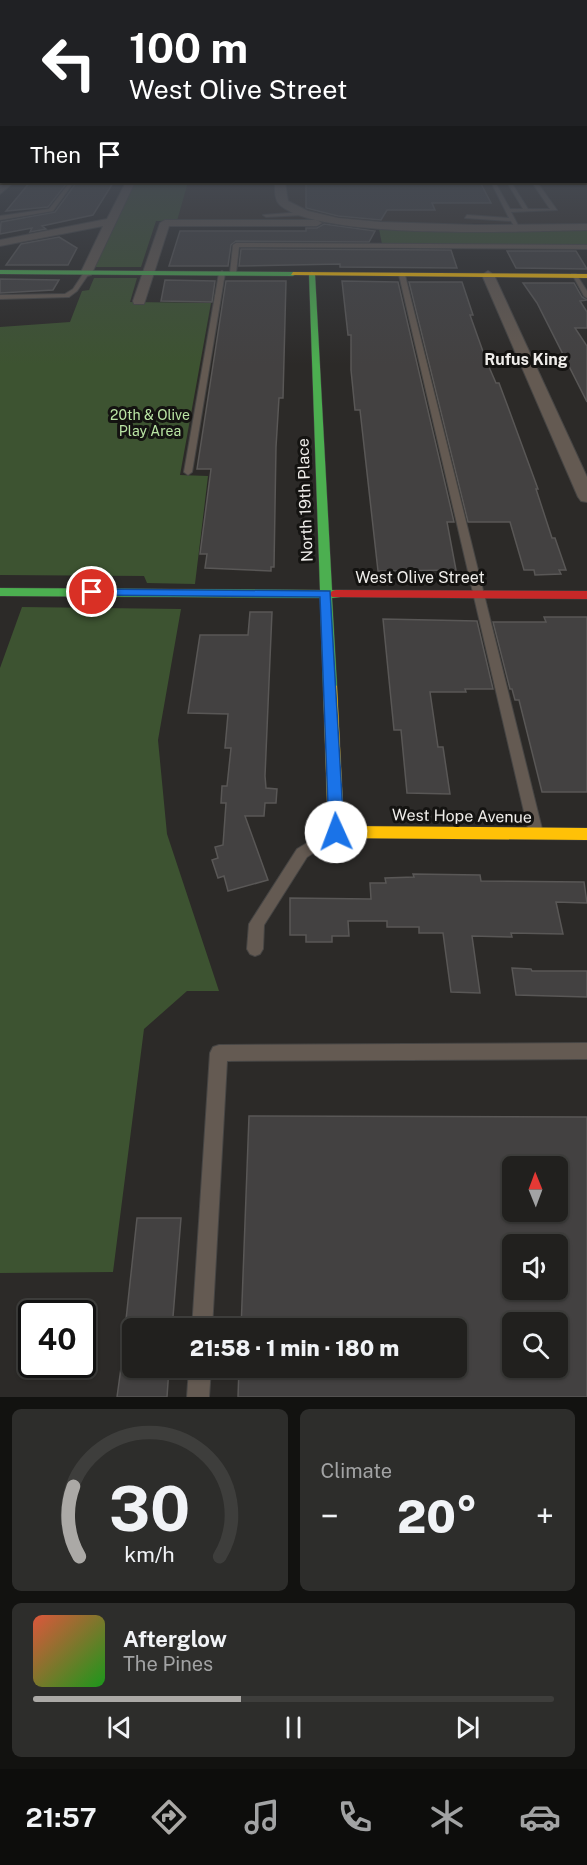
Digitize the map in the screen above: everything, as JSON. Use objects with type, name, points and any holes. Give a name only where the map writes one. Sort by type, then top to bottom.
[{"type":"street","points":[[0,243],[56,234]]},
{"type":"street","points":[[0,251],[73,234]]},
{"type":"street","points":[[87,272],[104,234]]},
{"type":"street","points":[[139,301],[161,234]]},
{"type":"street","points":[[0,272],[580,275]]},
{"type":"street","name":"North 19th Place","points":[[312,274],[336,832]]},
{"type":"street","points":[[488,275],[587,496]]},
{"type":"street","name":"West Olive Street","points":[[0,593],[587,595]]},
{"type":"street","name":"West Hope Avenue","points":[[336,832],[587,834]]},
{"type":"lane","points":[[188,472],[227,273],[236,245],[587,247]]},
{"type":"lane","points":[[0,297],[67,296],[75,290],[87,272]]},
{"type":"lane","points":[[402,275],[536,834]]},
{"type":"lane","points":[[580,275],[587,296]]},
{"type":"lane","points":[[0,302],[2,302],[0,307]]},
{"type":"lane","points":[[255,949],[257,924],[302,853],[336,832]]},
{"type":"lane","points":[[203,1318],[219,1053],[585,1051]]},
{"type":"lane","points":[[198,1397],[199,1378]]},
{"type":"green space","points":[[110,234],[152,234],[141,267],[95,267]]},
{"type":"green space","points":[[380,234],[587,234],[587,245],[382,244]]},
{"type":"green space","name":"20th & Olive Play Area","points":[[94,278],[137,278],[130,302],[211,303],[180,475],[208,476],[195,584],[147,583],[144,576],[0,575],[0,327],[70,322],[82,291],[89,290]]},
{"type":"green space","points":[[22,607],[181,609],[158,740],[167,834],[219,991],[187,991],[144,1029],[113,1272],[0,1273],[0,668]]},
{"type":"building","points":[[179,234],[373,234],[369,242],[236,241],[231,245],[228,266],[169,266]]},
{"type":"building","points":[[59,237],[77,248],[68,265],[6,265],[21,244]]},
{"type":"building","points":[[241,249],[451,250],[457,268],[340,267],[340,264],[239,266]]},
{"type":"building","points":[[507,251],[576,251],[587,269],[516,268]]},
{"type":"building","points":[[0,279],[59,280],[53,290],[0,293]]},
{"type":"building","points":[[165,280],[215,281],[212,302],[161,301]]},
{"type":"building","points":[[226,281],[286,281],[283,398],[279,398],[274,567],[271,567],[271,571],[205,568],[207,554],[200,554],[211,469],[197,469]]},
{"type":"building","points":[[342,281],[398,282],[454,522],[447,522],[456,570],[378,571],[360,410],[355,410],[351,370],[351,335],[348,335]]},
{"type":"building","points":[[409,282],[462,282],[473,315],[470,315],[486,360],[496,383],[499,383],[538,489],[536,489],[552,538],[555,538],[566,570],[559,570],[561,574],[535,575],[534,570],[524,570],[510,522],[468,522]]},
{"type":"building","points":[[523,283],[574,283],[582,297],[587,300],[580,301],[587,312],[587,328],[575,328],[587,346],[587,402],[537,303]]},
{"type":"building","points":[[250,612],[272,612],[265,776],[266,788],[277,789],[276,803],[265,803],[264,816],[245,816],[268,880],[228,891],[224,876],[218,878],[212,860],[218,858],[215,847],[223,845],[226,803],[221,803],[222,786],[227,786],[231,748],[225,748],[228,714],[188,713],[200,635],[248,635]]},
{"type":"building","points":[[544,617],[587,617],[587,792],[542,792],[519,700],[515,700],[512,689],[510,689],[493,622],[546,622]]},
{"type":"building","points":[[383,619],[477,621],[493,689],[430,692],[438,747],[443,747],[450,794],[407,793],[401,730],[394,730]]},
{"type":"building","points":[[413,874],[480,875],[481,881],[584,882],[587,903],[556,902],[563,934],[511,933],[512,937],[472,936],[480,993],[451,992],[443,933],[419,933],[419,927],[387,927],[387,921],[348,921],[349,936],[332,936],[332,942],[306,942],[306,935],[290,935],[290,898],[371,899],[370,883],[386,883],[385,878],[414,877]]},
{"type":"building","points":[[512,968],[531,969],[532,971],[587,971],[587,997],[516,995]]},
{"type":"building","points":[[249,1116],[587,1117],[587,1397],[238,1397],[239,1378],[467,1378],[467,1318],[241,1318]]},
{"type":"building","points":[[137,1218],[181,1218],[173,1318],[126,1318]]},
{"type":"building","points":[[121,1368],[122,1378],[168,1378],[167,1397],[117,1397]]},
{"type":"traffic: fast","points":[[0,272],[293,274]]},
{"type":"traffic: fast","points":[[312,274],[330,686]]},
{"type":"traffic: fast","points":[[0,592],[336,594]]},
{"type":"traffic: slow","points":[[293,274],[587,276]]},
{"type":"traffic: slow","points":[[330,686],[336,832],[587,834]]},
{"type":"traffic: jam","points":[[336,594],[587,595]]},
{"type":"district","name":"Rufus King","points":[[526,359]]},
{"type":"route","points":[[92,592],[326,593],[336,832]]}]
